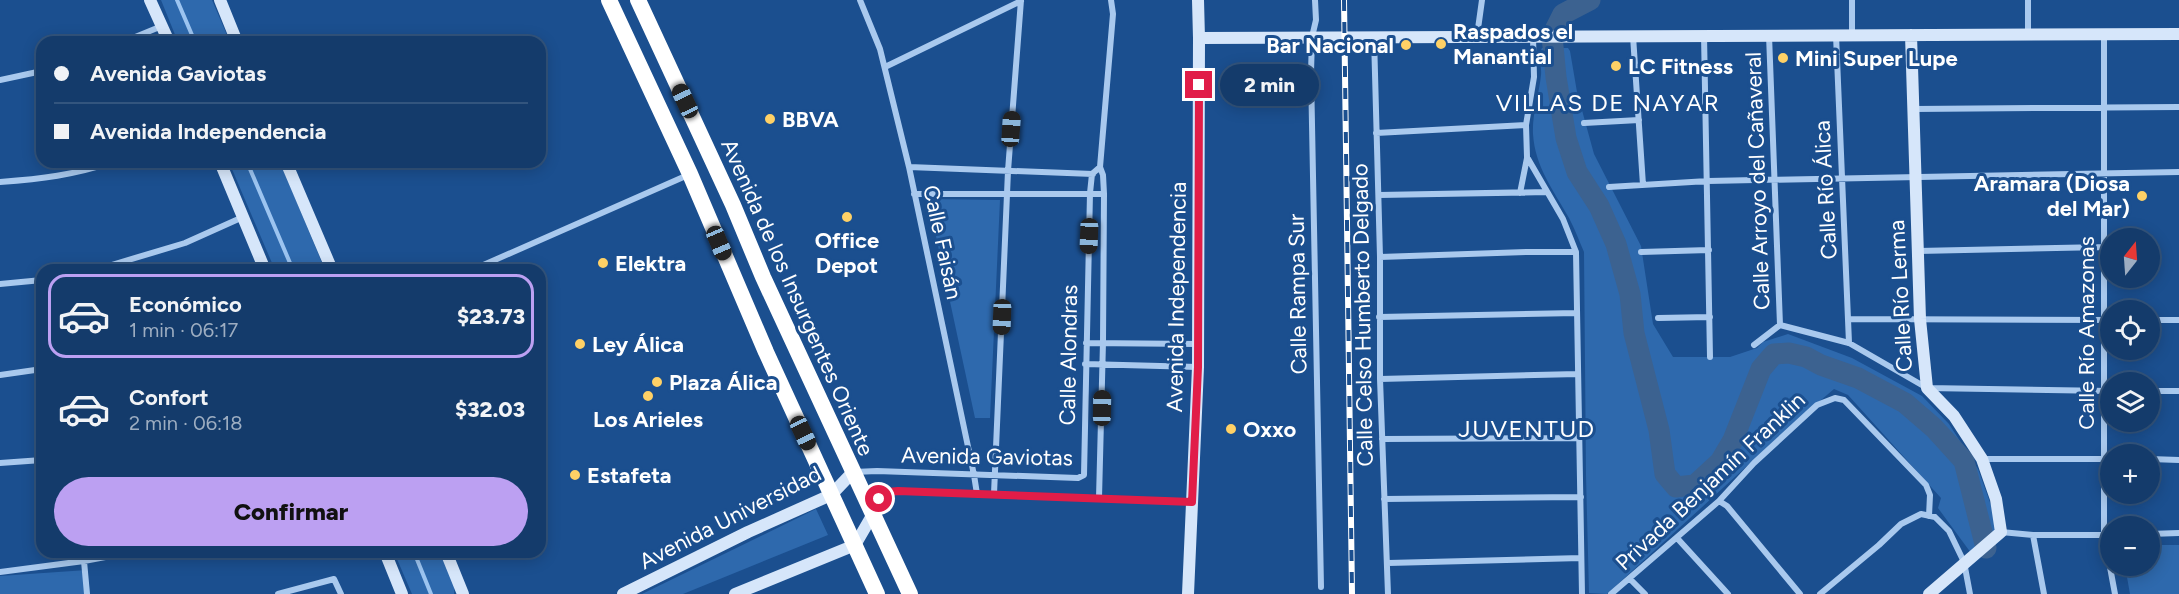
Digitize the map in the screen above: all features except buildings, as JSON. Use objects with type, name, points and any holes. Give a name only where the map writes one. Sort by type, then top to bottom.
[{"type":"highway","points":[[609,0],[690,174],[826,497],[848,545],[877,594]]},
{"type":"highway","name":"Avenida de los Insurgentes Oriente","points":[[638,0],[910,594]]},
{"type":"highway","points":[[622,29],[646,18]]},
{"type":"street","points":[[150,0],[166,36]]},
{"type":"street","points":[[220,0],[235,36]]},
{"type":"street","name":"Calle Faisán","points":[[860,0],[880,49],[909,168],[974,475],[976,494]]},
{"type":"street","name":"Calle Alondras","points":[[1099,498],[1104,194],[1100,167],[1113,15],[1111,0]]},
{"type":"street","name":"Avenida Independencia","points":[[1188,594],[1198,367],[1198,0]]},
{"type":"street","name":"Calle Rampa Sur","points":[[1315,0],[1316,20],[1312,37],[1321,587]]},
{"type":"street","points":[[1477,36],[1482,0]]},
{"type":"street","points":[[1852,0],[1852,35]]},
{"type":"street","points":[[2028,0],[2028,35]]},
{"type":"street","points":[[885,67],[1021,1]]},
{"type":"street","points":[[994,494],[1008,171],[1021,1]]},
{"type":"street","points":[[138,36],[162,26]]},
{"type":"street","name":"Calle Río Lerma","points":[[1911,34],[1920,319],[1927,388],[1954,416],[1982,459],[1996,500],[2001,532]]},
{"type":"street","name":"Calle Río Amazonas","points":[[2103,34],[2104,228]]},
{"type":"street","points":[[1199,38],[2179,34]]},
{"type":"street","points":[[1704,35],[1710,357]]},
{"type":"street","name":"Calle Arroyo del Cañaveral","points":[[1769,35],[1780,325]]},
{"type":"street","name":"Calle Río Álica","points":[[1836,35],[1849,343]]},
{"type":"street","name":"Calle Celso Humberto Delgado","points":[[1374,36],[1379,195],[1380,379],[1388,594]]},
{"type":"street","points":[[1520,193],[1527,157],[1526,125],[1534,77],[1536,36]]},
{"type":"street","points":[[1633,36],[1644,185]]},
{"type":"street","points":[[0,80],[36,72]]},
{"type":"street","points":[[1913,109],[2179,107]]},
{"type":"street","points":[[1584,123],[1639,120]]},
{"type":"street","points":[[1376,133],[1526,125]]},
{"type":"street","points":[[1527,157],[1563,219],[1576,252],[1582,594]]},
{"type":"street","points":[[1092,174],[1100,167]]},
{"type":"street","points":[[0,182],[43,179],[94,168]]},
{"type":"street","points":[[223,168],[263,264]]},
{"type":"street","points":[[289,168],[329,264]]},
{"type":"street","points":[[909,168],[1103,175]]},
{"type":"street","points":[[1609,187],[1708,181],[2179,171]]},
{"type":"street","points":[[486,264],[690,174]]},
{"type":"street","name":"Calle Alondras","points":[[1084,475],[1085,364],[1092,174]]},
{"type":"street","points":[[1379,195],[1547,192]]},
{"type":"street","points":[[914,194],[1104,194]]},
{"type":"street","points":[[115,264],[185,243],[243,217]]},
{"type":"street","points":[[1917,251],[2100,247]]},
{"type":"street","points":[[1641,252],[1709,250]]},
{"type":"street","points":[[1380,257],[1576,252]]},
{"type":"street","points":[[0,284],[36,281]]},
{"type":"street","points":[[1379,316],[1577,313]]},
{"type":"street","points":[[1658,318],[1710,317]]},
{"type":"street","points":[[1849,319],[2100,320]]},
{"type":"street","points":[[2160,320],[2179,320]]},
{"type":"street","points":[[1754,345],[1780,325],[1849,343],[1927,388],[2100,391]]},
{"type":"street","points":[[754,343],[826,497]]},
{"type":"street","points":[[1086,343],[1198,344]]},
{"type":"street","points":[[1085,364],[1198,367]]},
{"type":"street","points":[[0,375],[36,370]]},
{"type":"street","points":[[1380,379],[1578,374]]},
{"type":"street","points":[[2160,391],[2179,391]]},
{"type":"street","name":"Privada Benjamín Franklin","points":[[1611,594],[1719,501],[1754,463],[1817,405],[1835,398],[1844,400],[1926,485],[1930,495],[1929,516]]},
{"type":"street","points":[[1382,439],[1579,438]]},
{"type":"street","points":[[1982,459],[2100,459]]},
{"type":"street","points":[[2160,459],[2179,460]]},
{"type":"street","points":[[0,463],[36,460]]},
{"type":"street","name":"Avenida Gaviotas","points":[[853,472],[996,474],[1078,478],[1084,475]]},
{"type":"street","name":"Avenida Universidad","points":[[623,594],[748,532],[826,497],[853,472]]},
{"type":"street","name":"Avenida Gaviotas","points":[[873,514],[879,499],[888,492],[898,491],[1192,502]]},
{"type":"street","points":[[1384,499],[1581,497]]},
{"type":"street","points":[[1719,501],[1727,506],[1800,594]]},
{"type":"street","points":[[735,594],[848,545],[873,514]]},
{"type":"street","points":[[1820,594],[1901,524],[1921,514],[1935,517],[1949,531],[1964,562],[1970,594]]},
{"type":"street","points":[[1929,594],[2001,532],[2033,535],[2100,535]]},
{"type":"street","points":[[2160,534],[2179,533]]},
{"type":"street","points":[[2033,535],[2044,594]]},
{"type":"street","points":[[1677,538],[1728,594]]},
{"type":"street","points":[[0,572],[100,558]]},
{"type":"street","points":[[387,558],[402,594]]},
{"type":"street","points":[[448,558],[463,594]]},
{"type":"street","points":[[1388,563],[1581,558]]},
{"type":"street","points":[[84,561],[87,594]]},
{"type":"street","name":"Calle Río Amazonas","points":[[2113,576],[2115,594]]},
{"type":"street","points":[[278,594],[334,579],[341,594]]},
{"type":"street","points":[[1630,579],[1645,594]]},
{"type":"shaded area","points":[[161,0],[212,0],[227,36],[176,36]]},
{"type":"shaded area","points":[[1542,48],[1568,48],[1570,51],[1577,92],[1594,154],[1641,246],[1653,324],[1673,357],[1730,357],[1788,334],[1852,358],[1922,396],[1949,424],[1978,469],[2000,530],[1971,553],[1938,508],[1941,498],[1848,395],[1834,389],[1607,594],[1589,593],[1584,252],[1537,157],[1533,127],[1541,75]]},
{"type":"shaded area","points":[[232,168],[282,168],[322,264],[272,264]]},
{"type":"shaded area","points":[[928,199],[1000,200],[990,418],[975,418]]},
{"type":"shaded area","points":[[816,509],[828,535],[683,594],[642,594]]},
{"type":"shaded area","points":[[2160,545],[2179,545],[2179,594],[2130,594],[2127,576],[2160,576]]},
{"type":"shaded area","points":[[397,558],[446,558],[455,579],[454,594],[412,594]]},
{"type":"shaded area","points":[[87,570],[90,594],[0,594],[0,576]]},
{"type":"waterway","points":[[177,0],[192,36]]},
{"type":"waterway","points":[[1590,0],[1563,14],[1552,36],[1556,77],[1566,138],[1577,172],[1599,206],[1616,244],[1630,294],[1634,333],[1659,430],[1665,474],[1676,487],[1695,485],[1720,462],[1733,440],[1761,369],[1774,354],[1789,353],[1806,357],[1821,365],[1858,378],[1905,403],[1934,428],[1964,461],[1986,548]]},
{"type":"waterway","points":[[250,168],[290,264]]},
{"type":"waterway","points":[[416,558],[431,594]]},
{"type":"railway","points":[[1344,0],[1352,594]]},
{"type":"place","name":"Raspados el Manantial","points":[[1441,44]]},
{"type":"place","name":"Bar Nacional","points":[[1406,45]]},
{"type":"place","name":"Mini Super Lupe","points":[[1783,58]]},
{"type":"place","name":"LC Fitness","points":[[1616,66]]},
{"type":"place","name":"BBVA","points":[[770,119]]},
{"type":"place","name":"Aramara (Diosa del Mar)","points":[[2142,196]]},
{"type":"place","name":"Office Depot","points":[[847,217]]},
{"type":"place","name":"Elektra","points":[[603,263]]},
{"type":"place","name":"Ley Álica","points":[[580,344]]},
{"type":"place","name":"Plaza Álica","points":[[657,382]]},
{"type":"place","name":"Los Arieles","points":[[648,396]]},
{"type":"place","name":"Oxxo","points":[[1231,429]]},
{"type":"place","name":"Estafeta","points":[[575,475]]},
{"type":"district","name":"VILLAS DE NAYAR","points":[[1608,103]]},
{"type":"district","name":"JUVENTUD","points":[[1527,429]]},
{"type":"route","points":[[879,499],[888,492],[898,491],[1192,502],[1198,367],[1199,85]]}]
